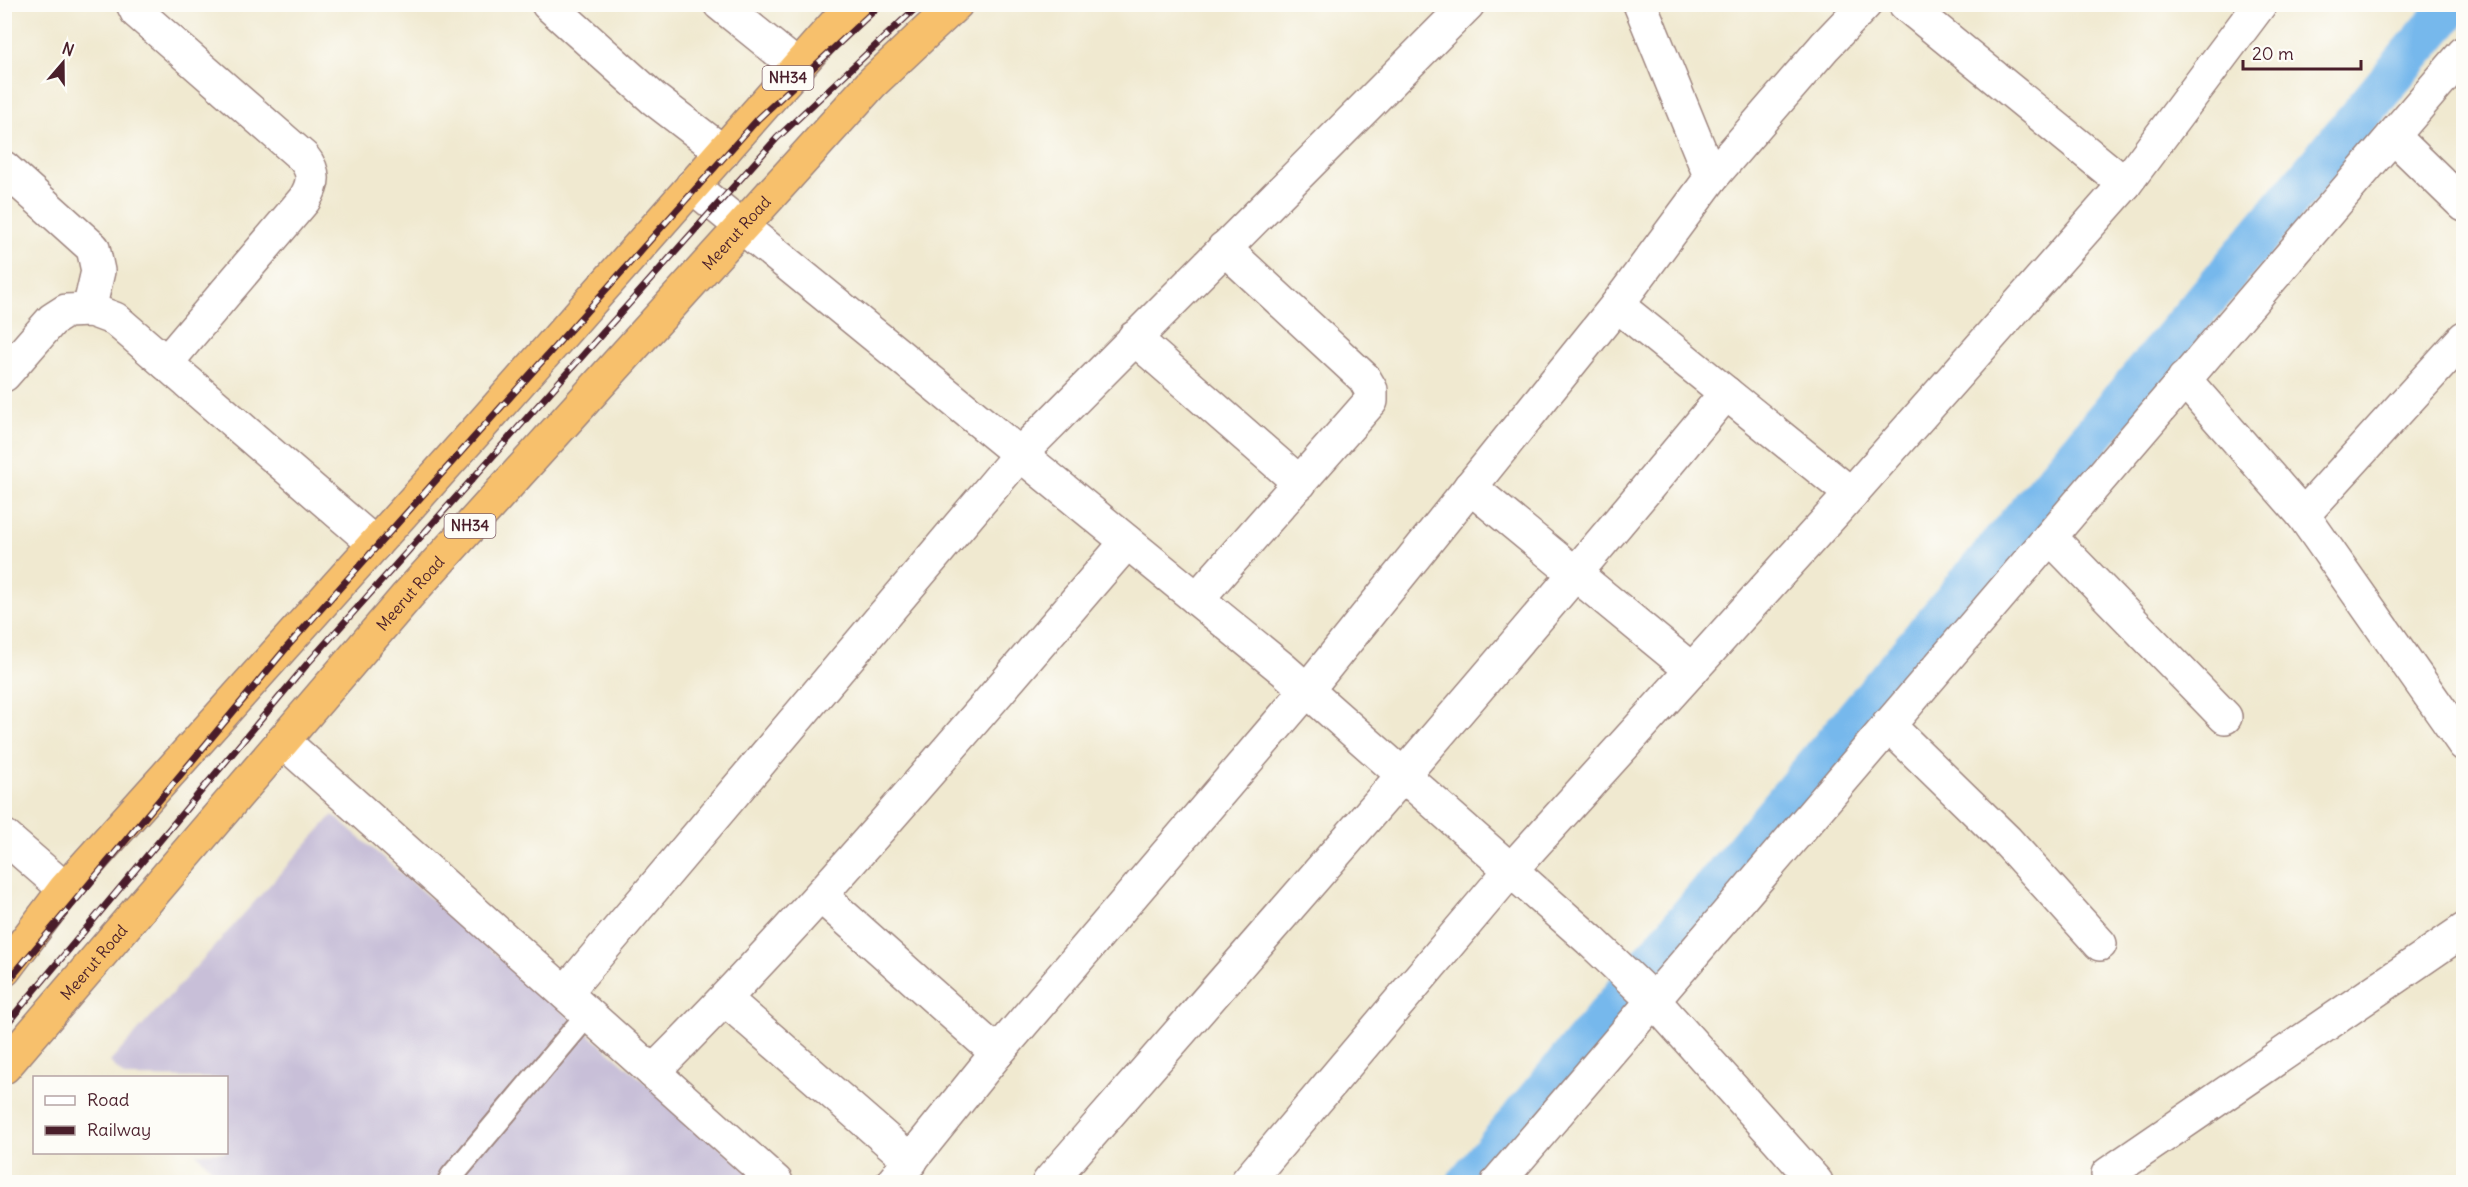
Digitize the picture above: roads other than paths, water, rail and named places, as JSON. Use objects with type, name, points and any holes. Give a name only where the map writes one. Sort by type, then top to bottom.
[{"type":"highway","name":"NH34","points":[[4,970],[65,889],[375,544],[853,4]]},
{"type":"highway","name":"Meerut Road","points":[[4,1067],[407,596],[872,83],[956,4]]},
{"type":"street","points":[[133,4],[137,12],[303,157],[310,166],[314,179],[304,200],[166,363]]},
{"type":"street","points":[[548,4],[654,99],[723,152]]},
{"type":"street","points":[[720,4],[798,67]]},
{"type":"street","points":[[576,1004],[1020,454],[1468,4]]},
{"type":"street","points":[[1640,4],[1711,178]]},
{"type":"street","points":[[726,1000],[902,1172],[997,1053],[1307,690],[1617,305],[1711,178],[1825,46],[1865,4]]},
{"type":"street","points":[[1905,4],[2125,184]]},
{"type":"street","points":[[1247,1182],[1510,871],[1851,494],[2125,184],[2260,4]]},
{"type":"street","points":[[1498,1182],[1645,993],[1888,725],[2463,53]]},
{"type":"street","points":[[2393,136],[2463,205]]},
{"type":"street","points":[[4,168],[93,248],[98,271],[89,310]]},
{"type":"street","points":[[692,186],[1307,690],[1590,940],[1645,993],[1816,1182]]},
{"type":"street","points":[[1197,598],[1371,401],[1371,390],[1364,378],[1224,248]]},
{"type":"street","points":[[1617,305],[1851,494]]},
{"type":"street","points":[[4,375],[52,320],[66,311],[89,310],[115,319],[375,544]]},
{"type":"street","points":[[1134,338],[1300,483]]},
{"type":"street","points":[[2303,515],[2463,338]]},
{"type":"street","points":[[2184,379],[2303,515],[2463,744]]},
{"type":"street","points":[[1049,1182],[1404,777],[1577,574],[1726,393]]},
{"type":"street","points":[[1470,487],[1692,670]]},
{"type":"street","points":[[2050,537],[2225,717]]},
{"type":"street","points":[[653,1072],[726,1000],[821,896],[1127,542]]},
{"type":"street","points":[[1888,725],[2007,841],[2100,944]]},
{"type":"street","points":[[283,741],[776,1182]]},
{"type":"street","points":[[4,836],[65,889]]},
{"type":"street","points":[[821,896],[997,1053]]},
{"type":"street","points":[[2108,1174],[2463,930]]},
{"type":"lane","points":[[449,1182],[576,1004]]},
{"type":"waterway","points":[[1468,1182],[2453,4]]},
{"type":"railway","points":[[4,986],[288,646],[758,119],[881,4]]},
{"type":"railway","points":[[4,1027],[308,663],[777,138],[920,4]]}]
